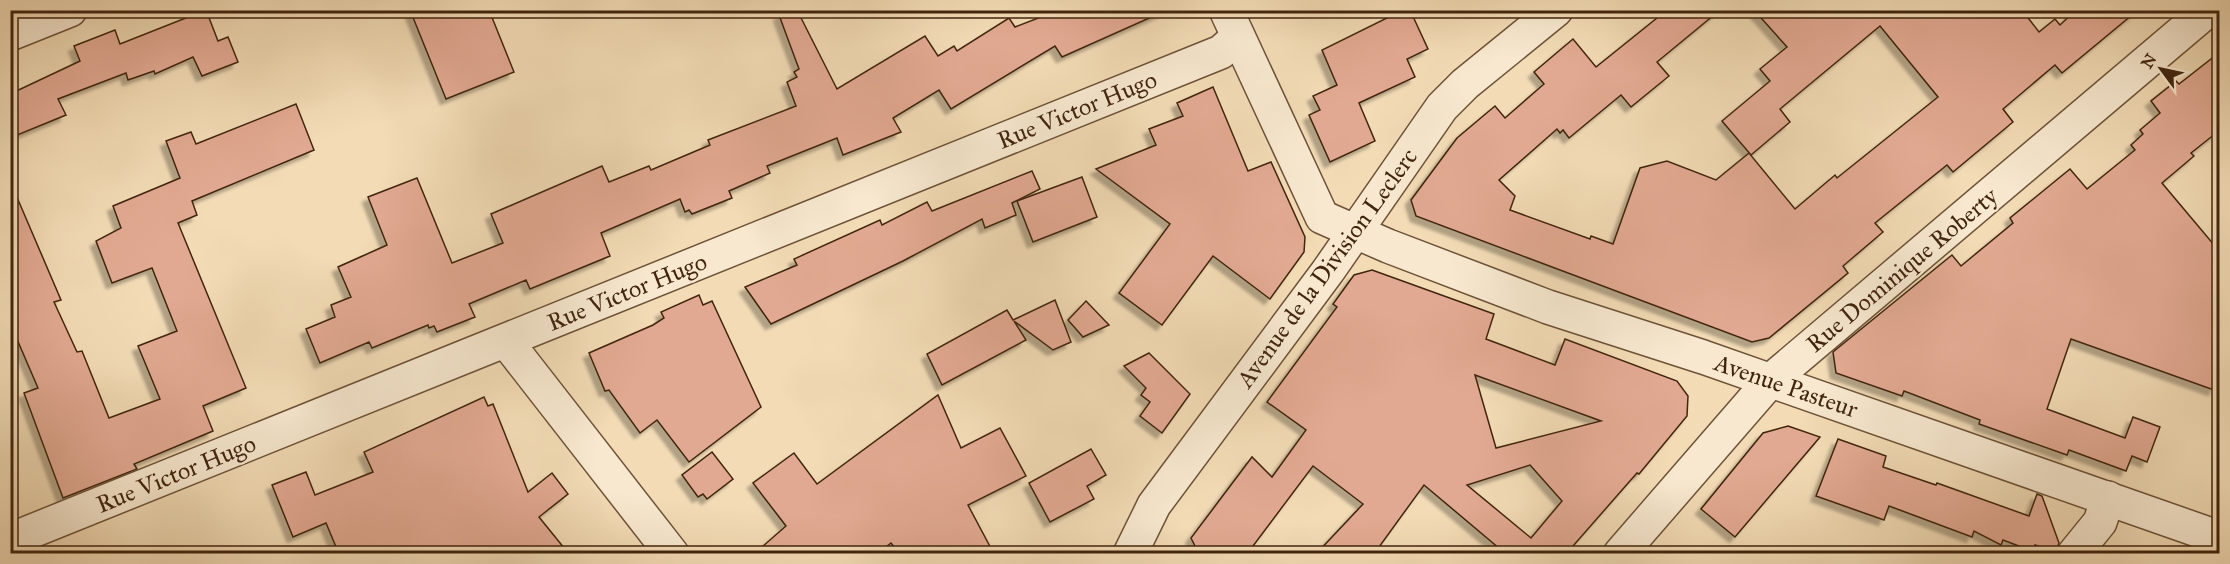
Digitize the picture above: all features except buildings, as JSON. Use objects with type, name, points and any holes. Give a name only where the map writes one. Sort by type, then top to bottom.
[{"type":"street","points":[[10,34],[70,10]]},
{"type":"street","name":"Avenue de la Division Leclerc","points":[[1130,554],[1154,505],[1442,107],[1465,84],[1556,10]]},
{"type":"street","name":"Rue Dominique Roberty","points":[[1620,554],[1770,381],[2208,10]]},
{"type":"street","name":"Avenue Pasteur","points":[[1232,24],[1322,217],[1548,307],[1770,381],[2220,538]]},
{"type":"street","name":"Rue Victor Hugo","points":[[10,540],[1221,52],[1232,24]]},
{"type":"street","points":[[506,341],[672,554]]},
{"type":"street","points":[[2074,554],[2100,522],[2108,498]]}]
